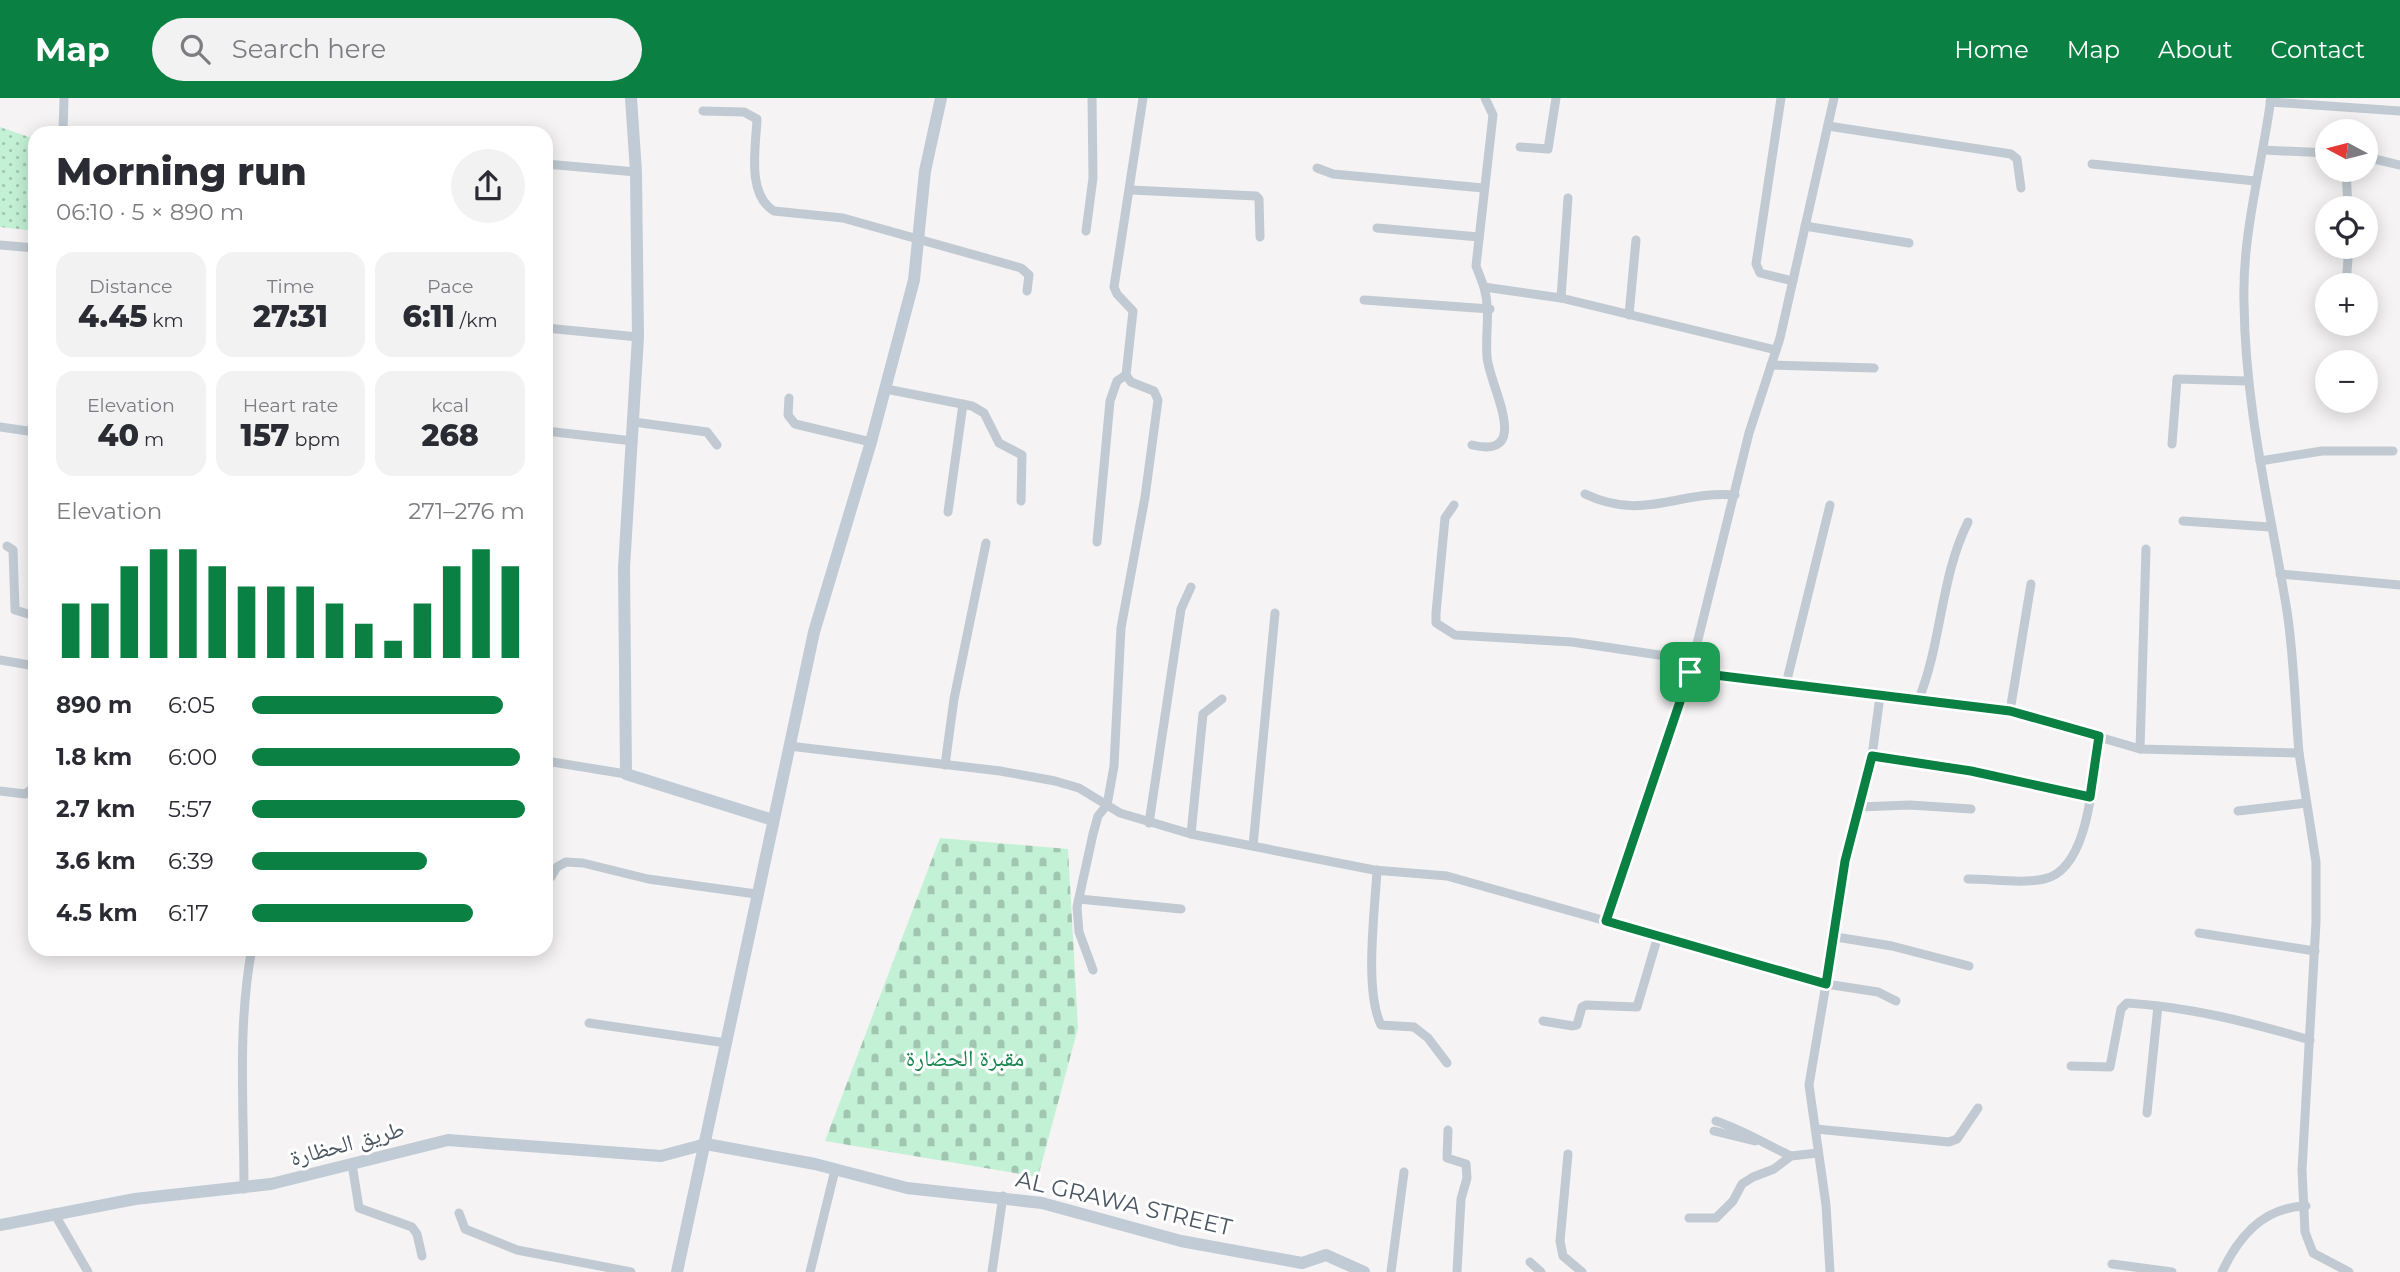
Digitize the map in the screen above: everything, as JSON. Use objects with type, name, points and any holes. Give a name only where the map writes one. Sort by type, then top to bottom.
[{"type":"street","points":[[63,126],[64,98]]},
{"type":"street","points":[[626,774],[624,568],[638,337],[636,172],[631,98]]},
{"type":"street","points":[[677,1272],[814,632],[871,442],[914,280],[925,171],[941,98]]},
{"type":"street","points":[[1086,231],[1093,178],[1092,98]]},
{"type":"street","points":[[1093,970],[1079,932],[1079,899],[1095,824],[1107,805],[1117,743],[1121,628],[1145,497],[1158,398],[1154,391],[1131,382],[1126,375],[1133,311],[1114,287],[1143,98]]},
{"type":"street","points":[[1485,98],[1493,115]]},
{"type":"street","points":[[1472,445],[1494,447],[1502,441],[1503,435],[1503,413],[1487,357],[1490,309],[1484,287],[1476,273],[1483,188],[1496,98]]},
{"type":"street","points":[[1520,147],[1548,149],[1556,98]]},
{"type":"street","points":[[1781,98],[1756,264],[1760,273],[1793,281]]},
{"type":"street","points":[[1606,921],[1690,672],[1749,432],[1776,350],[1834,98]]},
{"type":"street","points":[[2349,1272],[2313,1253],[2305,1232],[2306,1206],[2302,1170],[2315,951],[2316,862],[2299,753],[2287,613],[2253,430],[2248,381],[2244,276],[2255,181],[2271,100],[2400,111]]},
{"type":"street","points":[[704,111],[744,111],[757,119],[755,172],[757,185],[769,208],[778,212],[842,218],[1025,270],[1029,279],[1027,291]]},
{"type":"street","points":[[1828,126],[2011,154],[2017,159],[2021,188]]},
{"type":"street","points":[[2263,150],[2315,152]]},
{"type":"street","points":[[2378,160],[2400,165]]},
{"type":"street","points":[[2092,164],[2255,181]]},
{"type":"street","points":[[553,165],[636,172]]},
{"type":"street","points":[[1317,168],[1333,174],[1483,188]]},
{"type":"street","points":[[1131,190],[1255,196],[1259,199],[1260,237]]},
{"type":"street","points":[[1562,298],[1568,198]]},
{"type":"street","points":[[1805,226],[1909,243]]},
{"type":"street","points":[[1377,228],[1479,237]]},
{"type":"street","points":[[1629,315],[1636,240]]},
{"type":"street","points":[[0,245],[28,247]]},
{"type":"street","points":[[1484,287],[1562,298],[1776,350]]},
{"type":"street","points":[[1364,300],[1490,309]]},
{"type":"street","points":[[553,329],[638,337]]},
{"type":"street","points":[[1771,365],[1874,368]]},
{"type":"street","points":[[1097,542],[1110,401],[1116,381],[1126,375]]},
{"type":"street","points":[[2172,444],[2177,379],[2248,381]]},
{"type":"street","points":[[886,389],[963,404],[984,413],[996,440],[1022,455],[1021,501]]},
{"type":"street","points":[[789,398],[788,415],[795,424],[871,442]]},
{"type":"street","points":[[948,512],[963,404]]},
{"type":"street","points":[[634,422],[707,432],[717,445]]},
{"type":"street","points":[[0,427],[28,431]]},
{"type":"street","points":[[553,432],[633,441]]},
{"type":"street","points":[[2260,461],[2331,451],[2393,451]]},
{"type":"street","points":[[1585,494],[1632,507],[1709,495],[1735,495]]},
{"type":"street","points":[[1454,505],[1445,517],[1436,613],[1436,623],[1443,630],[1455,635],[1572,642],[1693,660]]},
{"type":"street","points":[[1786,684],[1830,505]]},
{"type":"street","points":[[2183,521],[2270,527]]},
{"type":"street","points":[[1918,701],[1931,660],[1953,557],[1968,522]]},
{"type":"street","points":[[945,765],[954,699],[986,543]]},
{"type":"street","points":[[7,546],[13,551],[16,566],[15,610],[28,614]]},
{"type":"street","points":[[2140,749],[2146,549]]},
{"type":"street","points":[[2280,573],[2400,585]]},
{"type":"street","points":[[2010,711],[2031,584]]},
{"type":"street","points":[[1149,823],[1181,609],[1191,587]]},
{"type":"street","points":[[1253,846],[1275,613]]},
{"type":"street","points":[[0,660],[28,665]]},
{"type":"street","points":[[1690,672],[2010,711],[2140,749],[2299,753]]},
{"type":"street","points":[[1830,1272],[1826,1205],[1809,1084],[1836,937],[1845,861],[1872,756],[1880,696]]},
{"type":"street","points":[[1191,834],[1203,714],[1208,707],[1222,699]]},
{"type":"street","points":[[1968,879],[2045,879],[2062,872],[2073,859],[2090,797],[2099,736]]},
{"type":"street","points":[[789,746],[945,765],[1069,785],[1149,823],[1191,834],[1377,870],[1447,876],[1826,984],[1878,992],[1896,1002]]},
{"type":"street","points":[[1872,756],[1971,771],[2090,797]]},
{"type":"street","points":[[553,762],[626,774],[773,820]]},
{"type":"street","points":[[0,791],[28,793]]},
{"type":"street","points":[[2238,811],[2306,803]]},
{"type":"street","points":[[1858,807],[1910,805],[1971,808]]},
{"type":"street","points":[[553,874],[557,867],[566,862],[583,863],[648,879],[756,894]]},
{"type":"street","points":[[1377,870],[1373,965],[1377,1017],[1381,1025],[1414,1027],[1428,1038],[1447,1063]]},
{"type":"street","points":[[1079,899],[1181,909]]},
{"type":"street","points":[[2200,933],[2315,951]]},
{"type":"street","points":[[1543,1021],[1577,1025],[1582,1007],[1586,1005],[1637,1007],[1658,936]]},
{"type":"street","points":[[1836,937],[1892,946],[1969,966]]},
{"type":"street","points":[[244,1189],[242,1082],[247,974],[250,956]]},
{"type":"street","points":[[2071,1066],[2108,1069],[2124,1004],[2158,1006],[2236,1019],[2310,1040]]},
{"type":"street","points":[[2147,1113],[2158,1006]]},
{"type":"street","points":[[589,1023],[726,1043]]},
{"type":"street","points":[[1816,1129],[1949,1142],[1957,1139],[1979,1108]]},
{"type":"street","points":[[1715,1126],[1744,1131],[1760,1142],[1791,1156],[1818,1153]]},
{"type":"street","points":[[1448,1130],[1447,1158],[1466,1164],[1467,1178],[1461,1199],[1457,1272]]},
{"type":"street","name":"طريق الحظارة","points":[[0,1225],[135,1199],[244,1189],[448,1140],[661,1156],[706,1144]]},
{"type":"street","name":"AL GRAWA STREET","points":[[706,1144],[835,1170],[907,1188],[1003,1196],[1057,1206],[1181,1241],[1301,1263],[1326,1255],[1364,1272]]},
{"type":"street","points":[[1568,1154],[1560,1241],[1563,1256],[1582,1272]]},
{"type":"street","points":[[1689,1218],[1716,1218],[1728,1207],[1742,1184],[1774,1169],[1791,1156]]},
{"type":"street","points":[[352,1164],[357,1205],[412,1227],[417,1234],[422,1255]]},
{"type":"street","points":[[810,1272],[835,1170]]},
{"type":"street","points":[[1391,1272],[1404,1172]]},
{"type":"street","points":[[992,1272],[1003,1196]]},
{"type":"street","points":[[2222,1272],[2232,1250],[2262,1219],[2285,1207],[2306,1206]]},
{"type":"street","points":[[54,1213],[88,1272]]},
{"type":"street","points":[[459,1213],[465,1229],[508,1247],[631,1272]]},
{"type":"street","points":[[1530,1262],[1541,1272]]},
{"type":"street","points":[[2112,1264],[2172,1272]]},
{"type":"green space","points":[[0,127],[28,137],[28,230],[0,227]]},
{"type":"green space","name":"مقبرة الحضارة","points":[[940,838],[1068,849],[1078,1028],[1038,1177],[825,1141]]},
{"type":"route","points":[[1690,672],[2010,711],[2099,736],[2090,797],[2005,777],[1872,756],[1845,861],[1836,937],[1826,984],[1606,921],[1690,672]]}]
